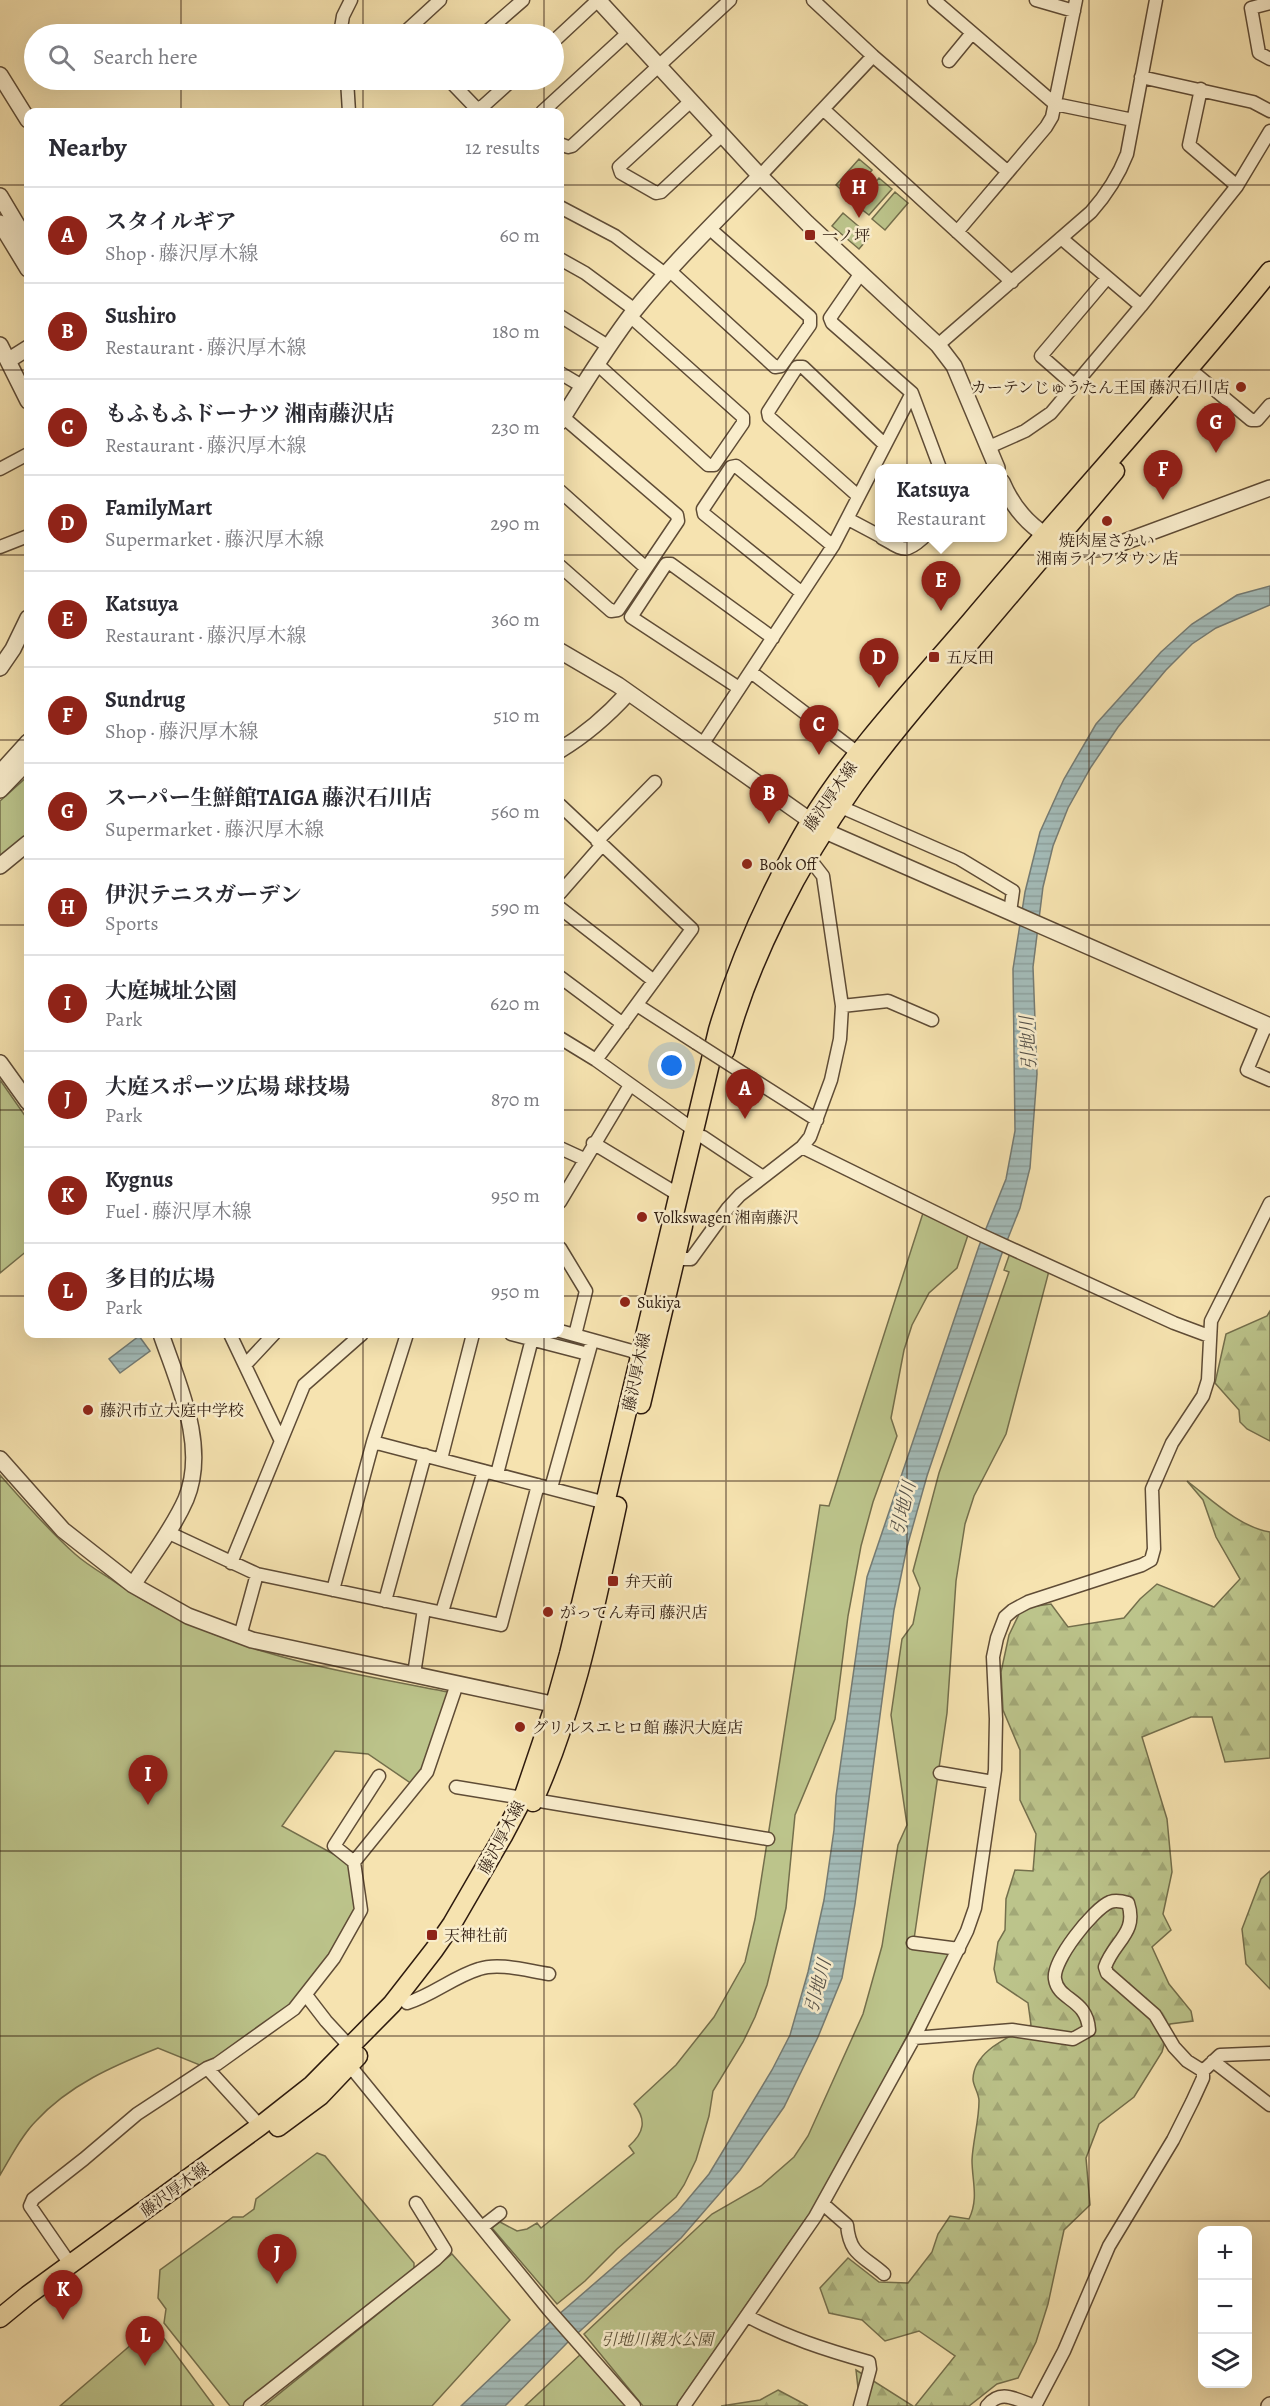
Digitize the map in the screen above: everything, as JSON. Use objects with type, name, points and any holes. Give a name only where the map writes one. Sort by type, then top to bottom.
[{"type":"main road","name":"藤沢厚木線","points":[[562,1706],[639,1353],[669,1259],[679,1195],[743,996],[770,930],[809,858],[818,826],[841,807],[854,786],[1049,538],[1270,272]]},
{"type":"main road","name":"藤沢厚木線","points":[[0,2318],[70,2264],[260,2126],[347,2056],[407,2004],[462,1930],[514,1842],[562,1706],[584,1659],[669,1259],[729,992],[759,923],[859,754],[1049,538],[1197,375],[1270,289]]},
{"type":"main road","name":"藤沢厚木線","points":[[0,2334],[33,2304],[320,2096],[347,2056],[392,2004],[452,1924],[529,1799]]},
{"type":"street","points":[[342,24],[351,0]]},
{"type":"street","points":[[414,24],[440,0]]},
{"type":"street","points":[[495,24],[523,0]]},
{"type":"street","points":[[564,32],[598,0],[760,176],[938,345],[954,366],[995,464]]},
{"type":"street","points":[[934,0],[1055,104],[1133,120]]},
{"type":"street","points":[[957,231],[1046,127],[1055,104],[1075,5],[1036,0]]},
{"type":"street","points":[[938,345],[1091,212],[1109,192],[1127,154],[1156,0]]},
{"type":"street","points":[[564,146],[572,146],[659,66],[723,2]]},
{"type":"street","points":[[818,2],[873,56],[1008,172]]},
{"type":"street","points":[[1270,3],[1251,8],[1259,53],[1270,59]]},
{"type":"street","points":[[546,108],[628,33]]},
{"type":"street","points":[[949,61],[972,33]]},
{"type":"street","points":[[564,414],[608,346],[667,272],[873,56]]},
{"type":"street","points":[[0,75],[24,114]]},
{"type":"street","points":[[1142,77],[1253,102],[1270,111]]},
{"type":"street","points":[[1201,89],[1189,146],[1237,186]]},
{"type":"street","points":[[348,90],[349,108]]},
{"type":"street","points":[[459,90],[475,107],[481,108],[501,90]]},
{"type":"street","points":[[690,101],[619,167],[621,173],[656,193],[661,192],[723,135]]},
{"type":"street","points":[[823,109],[1012,282]]},
{"type":"street","points":[[988,447],[1024,431],[1051,413],[1237,186],[1270,131]]},
{"type":"street","points":[[0,196],[24,236]]},
{"type":"street","points":[[564,209],[615,236],[667,272],[775,367],[781,366],[810,324],[810,317],[709,228]]},
{"type":"street","points":[[0,223],[24,262]]},
{"type":"street","points":[[1061,238],[1141,306]]},
{"type":"street","points":[[564,261],[585,273],[633,313],[743,417],[743,423],[714,465],[708,465],[597,364]]},
{"type":"street","points":[[861,273],[830,318],[832,323],[912,393],[939,464]]},
{"type":"street","points":[[1074,385],[1041,356],[1107,278]]},
{"type":"street","points":[[564,318],[608,346]]},
{"type":"street","points":[[0,345],[24,392]]},
{"type":"street","points":[[9,360],[24,351]]},
{"type":"street","points":[[858,496],[769,417],[768,412],[797,367],[803,367],[885,445]]},
{"type":"street","points":[[564,375],[582,386]]},
{"type":"street","points":[[1197,375],[1251,420],[1257,420],[1270,405]]},
{"type":"street","points":[[702,745],[833,546],[912,393]]},
{"type":"street","points":[[564,421],[677,515],[678,521],[618,610],[611,611],[564,570]]},
{"type":"street","points":[[0,469],[24,456]]},
{"type":"street","points":[[802,593],[704,514],[703,508],[731,467],[736,466],[833,546]]},
{"type":"street","points":[[1007,491],[1019,512],[1049,538],[1086,551],[1102,549],[1270,488]]},
{"type":"street","points":[[564,495],[646,568]]},
{"type":"street","points":[[848,519],[875,534]]},
{"type":"street","points":[[0,547],[24,538]]},
{"type":"street","points":[[891,542],[904,549],[911,549],[918,542]]},
{"type":"street","points":[[739,688],[632,617],[666,564],[671,564],[773,638]]},
{"type":"street","points":[[0,668],[24,626]]},
{"type":"street","points":[[564,653],[628,693],[818,826],[1013,914],[1269,1023],[1247,1070],[1270,1080]]},
{"type":"street","points":[[751,672],[859,754]]},
{"type":"street","points":[[564,748],[605,716],[628,693]]},
{"type":"street","points":[[0,773],[24,746]]},
{"type":"street","points":[[0,790],[24,765]]},
{"type":"street","points":[[564,884],[656,782]]},
{"type":"street","points":[[841,807],[960,859],[1003,885],[1012,891],[1013,914]]},
{"type":"street","points":[[564,811],[692,928],[596,1060]]},
{"type":"street","points":[[0,866],[24,846]]},
{"type":"street","points":[[669,1259],[691,1259],[728,1209],[763,1177],[802,1147],[810,1137],[831,1080],[837,1055],[842,1006],[824,876],[809,858]]},
{"type":"street","points":[[564,911],[654,981]]},
{"type":"street","points":[[564,980],[623,1024]]},
{"type":"street","points":[[842,1006],[888,1001],[932,1020]]},
{"type":"street","points":[[637,1005],[817,1120]]},
{"type":"street","points":[[564,1040],[596,1060],[763,1177]]},
{"type":"street","points":[[0,1063],[24,1096]]},
{"type":"street","points":[[564,1195],[593,1143],[630,1085]]},
{"type":"street","points":[[593,1143],[679,1195]]},
{"type":"street","points":[[802,1147],[977,1233],[1174,1323],[1209,1336]]},
{"type":"street","points":[[564,1150],[584,1159]]},
{"type":"street","points":[[684,2406],[823,2204],[914,2038],[959,1949],[975,1908],[993,1782],[996,1739],[993,1657],[1002,1623],[1013,1610],[1028,1602],[1142,1565],[1151,1560],[1155,1532],[1152,1488],[1172,1443],[1203,1396],[1208,1380],[1211,1321],[1270,1203]]},
{"type":"street","points":[[564,1255],[586,1291],[575,1335]]},
{"type":"street","points":[[564,1332],[639,1353]]},
{"type":"street","points":[[133,1585],[186,1498],[193,1470],[192,1430],[167,1338]]},
{"type":"street","points":[[232,1338],[280,1438]]},
{"type":"street","points":[[245,1365],[269,1338]]},
{"type":"street","points":[[231,1563],[280,1438],[304,1385],[357,1338]]},
{"type":"street","points":[[333,1590],[373,1442],[406,1338]]},
{"type":"street","points":[[441,1459],[473,1338]]},
{"type":"street","points":[[528,1338],[588,1354]]},
{"type":"street","points":[[497,1474],[532,1339]]},
{"type":"street","points":[[551,1488],[592,1341]]},
{"type":"street","points":[[373,1442],[606,1503]]},
{"type":"street","points":[[385,1601],[425,1455]]},
{"type":"street","points":[[0,1459],[63,1530],[133,1585],[188,1616],[240,1636],[562,1706]]},
{"type":"street","points":[[442,1612],[484,1471]]},
{"type":"street","points":[[167,1532],[256,1574],[501,1625],[538,1485]]},
{"type":"street","points":[[240,1636],[256,1574]]},
{"type":"street","points":[[414,1674],[424,1609]]},
{"type":"street","points":[[354,1862],[427,1772],[458,1684]]},
{"type":"street","points":[[940,1773],[993,1782]]},
{"type":"street","points":[[70,2264],[30,2206],[33,2199],[137,2114],[207,2068],[217,2064],[294,2009],[306,1995],[334,1958],[361,1910],[354,1862],[334,1846],[379,1776]]},
{"type":"street","points":[[456,1787],[768,1839]]},
{"type":"street","points":[[914,2038],[1012,2030],[1072,2039],[1089,2030],[1086,2014],[1059,1989],[1055,1979],[1056,1966],[1084,1923],[1108,1903],[1118,1901],[1128,1903],[1132,1915],[1131,1924],[1108,1959],[1105,1967],[1107,1973],[1155,2015],[1174,2047],[1187,2061],[1203,2071]]},
{"type":"street","points":[[913,1943],[959,1949]]},
{"type":"street","points":[[407,2004],[425,1998],[481,1968],[549,1974]]},
{"type":"street","points":[[306,1995],[326,2021],[347,2056],[482,2227],[549,2310],[634,2406]]},
{"type":"street","points":[[987,2406],[994,2397],[1001,2395],[1035,2406],[1064,2351],[1109,2246],[1173,2140],[1196,2094],[1203,2071],[1220,2055],[1270,2053]]},
{"type":"street","points":[[1213,2061],[1270,2105]]},
{"type":"street","points":[[207,2068],[260,2126]]},
{"type":"street","points":[[250,2406],[445,2250],[416,2203]]},
{"type":"street","points":[[823,2204],[847,2225],[848,2241],[852,2248],[884,2274]]},
{"type":"street","points":[[482,2227],[500,2213]]},
{"type":"street","points":[[747,2316],[775,2331],[811,2345],[870,2362],[860,2406]]},
{"type":"green space","points":[[859,159],[872,170],[849,197],[836,185]]},
{"type":"green space","points":[[879,178],[892,189],[869,215],[856,205]]},
{"type":"green space","points":[[895,192],[908,203],[885,230],[872,219]]},
{"type":"green space","points":[[843,213],[870,236],[859,249],[832,226]]},
{"type":"green space","points":[[24,780],[24,837],[0,857],[0,801]]},
{"type":"green space","points":[[0,1080],[24,1114],[24,1253],[0,1273]]},
{"type":"green space","name":"引地川親水公園","points":[[923,1213],[968,1235],[957,1268],[929,1293],[912,1325],[904,1350],[891,1418],[897,1436],[873,1502],[861,1546],[848,1616],[835,1719],[795,1815],[786,1908],[767,1985],[743,2042],[713,2091],[709,2116],[696,2160],[684,2185],[676,2197],[557,2304],[492,2228],[500,2222],[517,2231],[527,2229],[537,2223],[541,2228],[634,2153],[629,2146],[641,2131],[642,2121],[634,2104],[676,2065],[714,2017],[745,1962],[755,1919],[820,1505],[829,1506]]},
{"type":"green space","name":"引地川親水公園","points":[[1010,1253],[1049,1271],[1006,1434],[974,1496],[965,1524],[956,1581],[947,1713],[913,1946],[952,1951],[836,2170],[810,2213],[676,2406],[643,2406],[584,2334],[712,2214],[761,2186],[794,2157],[808,2136],[863,2014],[882,1946],[898,1845],[907,1825],[891,1715],[902,1639],[913,1624],[920,1588],[913,1571],[939,1473],[1009,1272],[1004,1270]]},
{"type":"green space","points":[[1270,1311],[1270,1441],[1247,1429],[1240,1422],[1239,1410],[1215,1383],[1226,1334],[1267,1316]]},
{"type":"green space","points":[[0,1475],[46,1526],[79,1557],[148,1603],[188,1623],[271,1654],[358,1675],[448,1692],[451,1695],[426,1764],[412,1784],[368,1754],[335,1751],[282,1826],[348,1862],[358,1908],[333,1954],[300,1998],[207,2068],[158,2048],[92,2078],[63,2097],[36,2121],[21,2140],[0,2175]]},
{"type":"green space","points":[[1187,1481],[1236,1518],[1270,1532],[1270,1758],[1225,1762],[1212,1717],[1191,1717],[1142,1737],[1167,1819],[1172,1872],[1163,1914],[1171,1930],[1152,1947],[1169,1984],[1191,2011],[1193,2021],[1170,2024],[1162,2052],[1134,2097],[1099,2124],[1086,2158],[1090,2205],[1064,2230],[1048,2304],[1036,2342],[1018,2378],[997,2384],[969,2406],[915,2406],[955,2356],[919,2331],[885,2341],[862,2320],[829,2313],[820,2288],[848,2258],[879,2282],[908,2283],[932,2252],[938,2234],[950,2216],[969,2219],[974,2204],[972,2160],[979,2108],[979,2098],[973,2079],[975,2069],[986,2052],[1031,2025],[1028,2003],[997,1982],[994,1969],[998,1942],[1005,1930],[1006,1899],[1015,1870],[1033,1871],[1036,1834],[1020,1800],[1020,1750],[1003,1710],[1001,1672],[1009,1635],[1022,1608],[1051,1604],[1068,1627],[1124,1618],[1157,1584],[1214,1607],[1240,1579],[1216,1537],[1203,1500]]},
{"type":"green space","points":[[1270,1871],[1270,1989],[1246,1964],[1242,1929],[1261,1879]]},
{"type":"green space","points":[[317,2153],[325,2156],[414,2263],[414,2269],[249,2406],[230,2406],[164,2323],[166,2309],[158,2298],[160,2270],[233,2217],[243,2217],[254,2209],[256,2199]]},
{"type":"green space","points":[[452,2254],[510,2320],[432,2406],[264,2406]]},
{"type":"green space","points":[[154,2325],[214,2406],[60,2406]]},
{"type":"green space","name":"引地川親水公園","points":[[582,2353],[626,2406],[525,2406]]},
{"type":"green space","points":[[856,2370],[913,2406],[860,2406]]},
{"type":"green space","points":[[778,2390],[808,2406],[721,2406],[760,2400]]},
{"type":"water","name":"引地川","points":[[1270,586],[1270,605],[1216,628],[1192,644],[1166,670],[1118,727],[1091,767],[1068,808],[1053,846],[1043,887],[1033,967],[1037,1074],[1030,1168],[1020,1208],[1001,1256],[927,1476],[907,1547],[894,1610],[855,1904],[842,1978],[818,2037],[784,2107],[740,2170],[681,2238],[567,2343],[505,2406],[461,2406],[550,2322],[678,2211],[709,2174],[772,2070],[790,2035],[808,1972],[824,1900],[834,1830],[836,1796],[867,1577],[979,1246],[1006,1179],[1015,1131],[1013,969],[1025,892],[1040,832],[1064,779],[1096,724],[1161,652],[1192,624],[1237,595]]},
{"type":"water","points":[[136,1338],[140,1338],[150,1351],[120,1373],[109,1359]]},
{"type":"place","name":"伊沢テニスガーデン","points":[[859,218]]},
{"type":"place","name":"一ノ坪","points":[[810,235]]},
{"type":"place","name":"カーテンじゅうたん王国 藤沢石川店","points":[[1241,387]]},
{"type":"place","name":"スーパー生鮮館TAIGA 藤沢石川店","points":[[1216,453]]},
{"type":"place","name":"Sundrug","points":[[1163,500]]},
{"type":"place","name":"焼肉屋さかい 湘南ライフタウン店","points":[[1107,521]]},
{"type":"place","name":"Katsuya","points":[[941,611]]},
{"type":"place","name":"五反田","points":[[934,657]]},
{"type":"place","name":"FamilyMart","points":[[879,688]]},
{"type":"place","name":"もふもふドーナツ 湘南藤沢店","points":[[819,755]]},
{"type":"place","name":"Sushiro","points":[[769,824]]},
{"type":"place","name":"Book Off","points":[[747,864]]},
{"type":"place","name":"スタイルギア","points":[[745,1119]]},
{"type":"place","name":"Volkswagen 湘南藤沢","points":[[642,1217]]},
{"type":"place","name":"Sukiya","points":[[625,1302]]},
{"type":"place","name":"藤沢市立大庭中学校","points":[[88,1410]]},
{"type":"place","name":"弁天前","points":[[613,1581]]},
{"type":"place","name":"がってん寿司 藤沢店","points":[[548,1612]]},
{"type":"place","name":"グリルスエヒロ館 藤沢大庭店","points":[[520,1727]]},
{"type":"place","name":"大庭城址公園","points":[[148,1805]]},
{"type":"place","name":"天神社前","points":[[432,1935]]},
{"type":"place","name":"大庭スポーツ広場 球技場","points":[[277,2284]]},
{"type":"place","name":"Kygnus","points":[[63,2320]]},
{"type":"place","name":"多目的広場","points":[[145,2366]]}]
